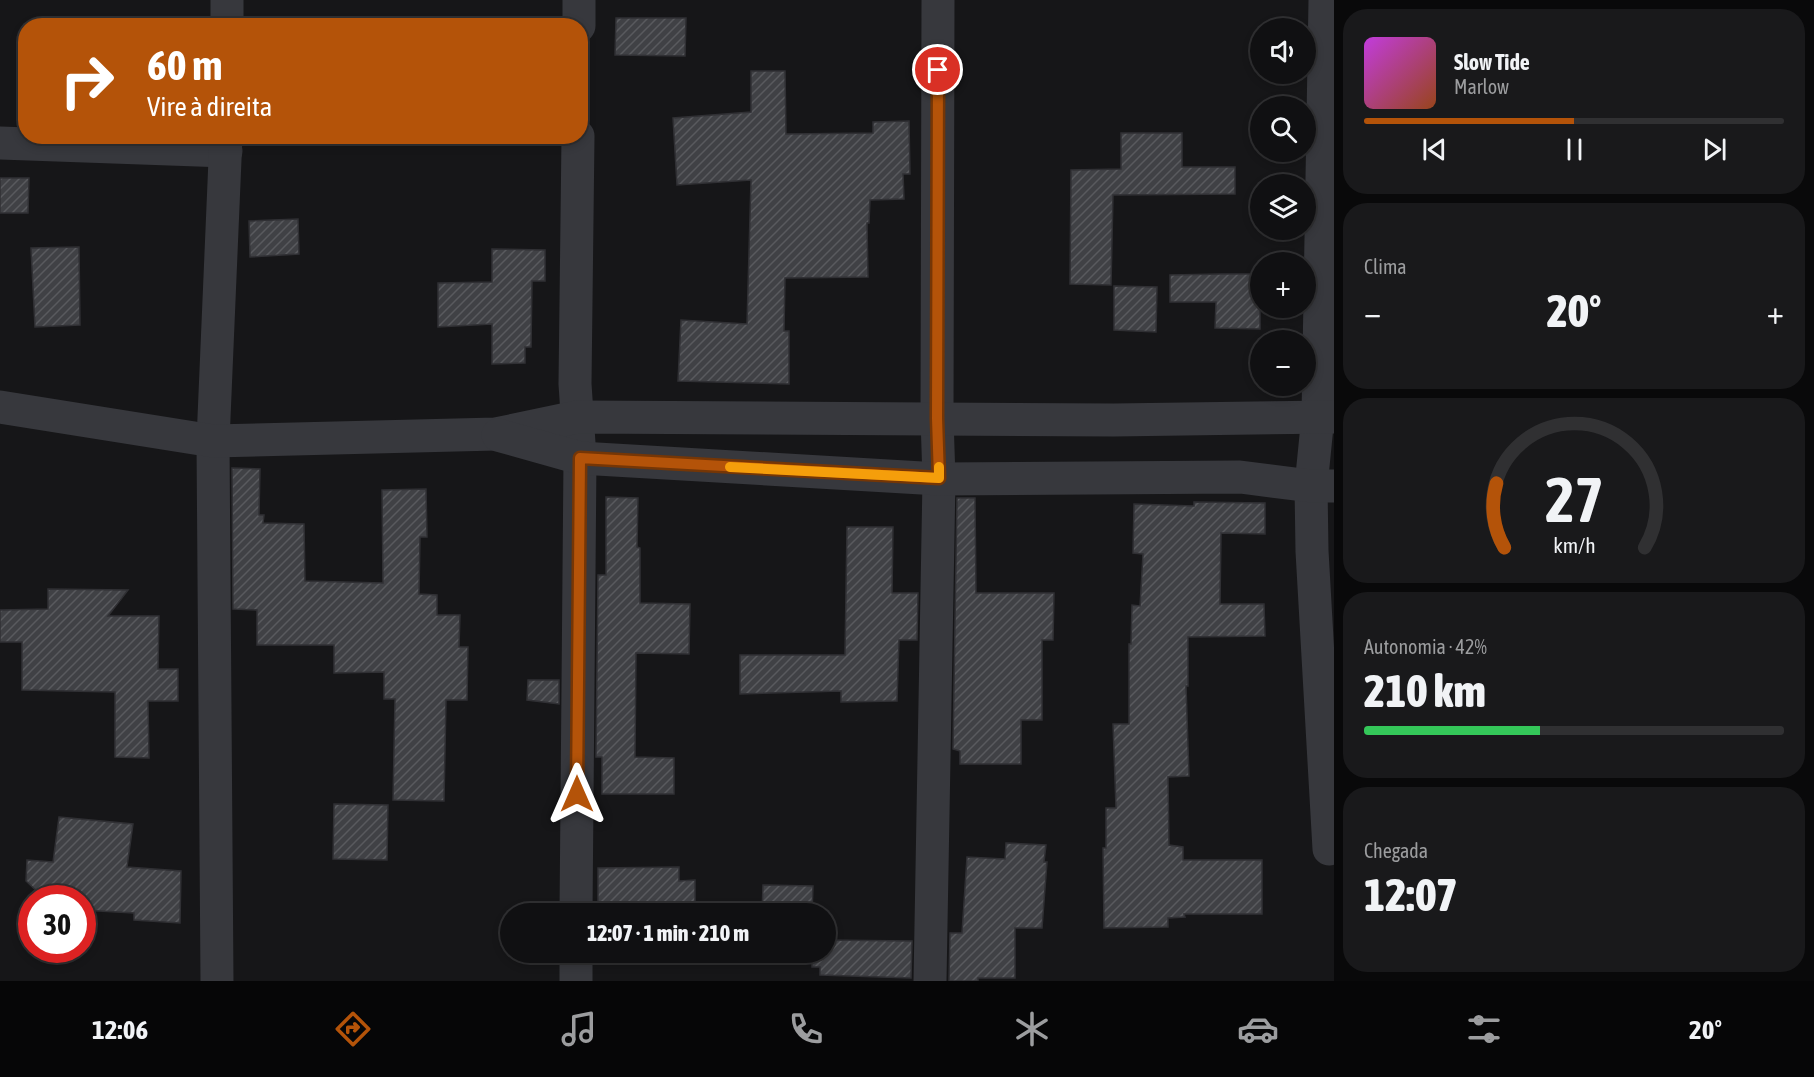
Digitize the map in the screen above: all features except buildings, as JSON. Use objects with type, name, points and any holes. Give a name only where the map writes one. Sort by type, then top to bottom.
[{"type":"street","points":[[227,0],[227,18]]},
{"type":"street","points":[[579,0],[579,18]]},
{"type":"street","points":[[930,981],[939,478],[937,418],[938,0]]},
{"type":"street","points":[[1325,0],[1326,417],[1322,486],[1312,551],[1329,849]]},
{"type":"street","points":[[0,143],[18,143]]},
{"type":"street","points":[[217,981],[213,441],[226,144]]},
{"type":"street","points":[[576,903],[580,458],[575,384],[578,144]]},
{"type":"street","points":[[0,407],[213,441],[496,434],[577,417],[1114,420],[1326,417]]},
{"type":"street","points":[[496,434],[580,458],[939,478],[1240,477],[1322,486]]},
{"type":"street","points":[[576,963],[576,981]]},
{"type":"slow traffic","points":[[730,467],[939,478],[939,467]]},
{"type":"route","points":[[577,794],[580,458],[939,478],[937,418],[938,70]]}]
